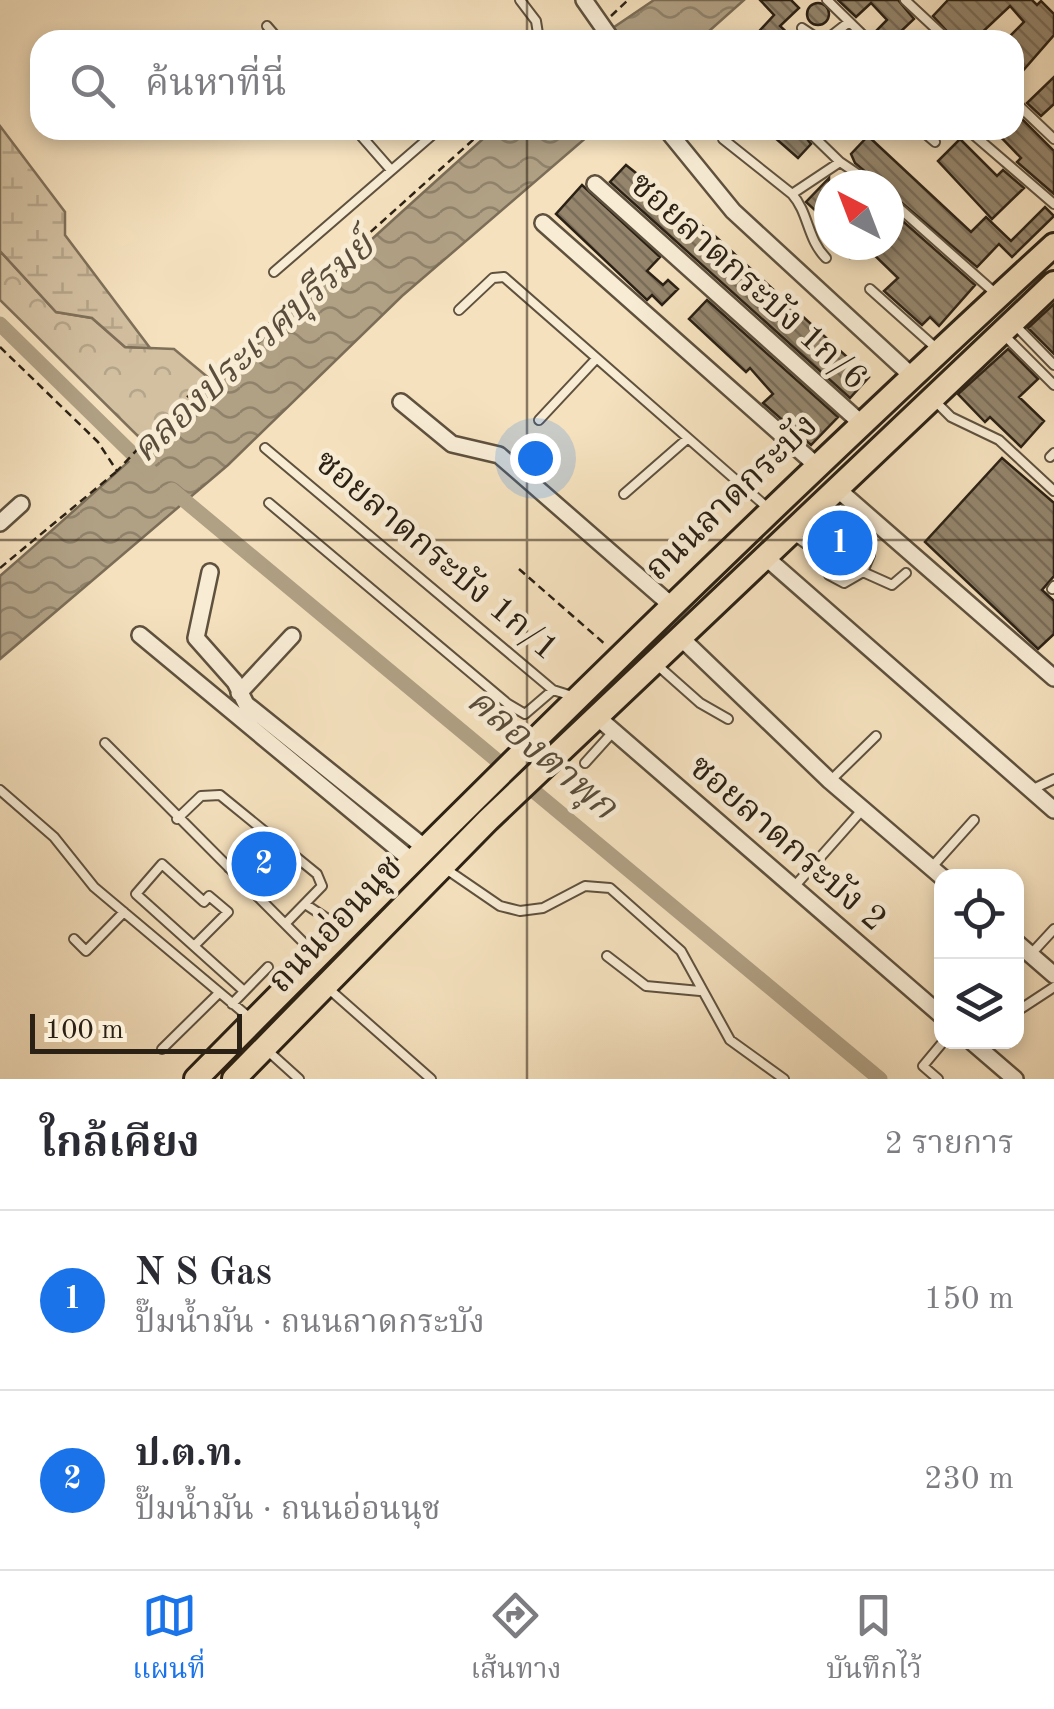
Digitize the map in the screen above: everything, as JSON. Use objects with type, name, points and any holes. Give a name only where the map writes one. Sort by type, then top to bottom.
[{"type":"main road","name":"ถนนลาดกระบัง","points":[[463,807],[565,699],[1054,245]]},
{"type":"main road","name":"ถนนลาดกระบัง","points":[[488,820],[596,726],[652,661],[1054,283]]},
{"type":"main road","name":"ถนนอ่อนนุช","points":[[196,1079],[463,807]]},
{"type":"main road","name":"ถนนอ่อนนุช","points":[[234,1079],[488,820]]},
{"type":"street","points":[[584,0],[605,30]]},
{"type":"street","points":[[675,140],[733,211],[912,376]]},
{"type":"street","name":"ซอยลาดกระบัง 1ก/6","points":[[595,184],[861,423]]},
{"type":"street","points":[[542,223],[816,465]]},
{"type":"street","points":[[400,402],[452,444],[500,455],[670,605]]},
{"type":"street","points":[[836,487],[1054,678]]},
{"type":"street","points":[[0,523],[22,504]]},
{"type":"street","points":[[764,555],[1054,810]]},
{"type":"street","points":[[210,572],[196,638],[276,730],[417,853]]},
{"type":"street","points":[[140,636],[417,853]]},
{"type":"street","points":[[239,692],[292,636]]},
{"type":"street","points":[[679,636],[830,780],[934,870]]},
{"type":"street","name":"ซอยลาดกระบัง 2","points":[[596,726],[934,1009]]},
{"type":"street","points":[[1024,948],[1054,975]]},
{"type":"street","points":[[980,1049],[1015,1079]]},
{"type":"lane","points":[[520,0],[536,21],[537,30]]},
{"type":"lane","points":[[827,0],[857,30]]},
{"type":"lane","points":[[905,0],[937,30]]},
{"type":"lane","points":[[837,30],[849,22]]},
{"type":"lane","points":[[267,26],[270,30]]},
{"type":"lane","points":[[802,28],[806,30]]},
{"type":"lane","points":[[1024,111],[1054,139]]},
{"type":"lane","points":[[365,140],[391,170]]},
{"type":"lane","points":[[274,272],[426,140]]},
{"type":"lane","points":[[724,140],[792,194],[802,206],[814,241]]},
{"type":"lane","points":[[817,140],[852,170]]},
{"type":"lane","points":[[980,140],[1054,204]]},
{"type":"lane","points":[[792,194],[840,162]]},
{"type":"lane","points":[[904,212],[998,296]]},
{"type":"lane","points":[[459,310],[493,278],[504,277],[769,510]]},
{"type":"lane","points":[[870,289],[940,350]]},
{"type":"lane","points":[[1006,327],[1054,366]]},
{"type":"lane","points":[[1006,327],[1054,385]]},
{"type":"lane","points":[[539,420],[596,359]]},
{"type":"lane","points":[[931,396],[951,417],[998,440],[1054,491]]},
{"type":"lane","points":[[624,494],[687,439]]},
{"type":"lane","name":"ซอยลาดกระบัง 1ก/1","points":[[265,448],[565,699]]},
{"type":"lane","points":[[269,503],[508,704],[524,714],[565,699]]},
{"type":"lane","points":[[788,532],[816,551],[830,574],[844,584],[864,572],[870,555],[839,531],[817,504]]},
{"type":"lane","points":[[816,551],[839,531]]},
{"type":"lane","points":[[864,572],[884,585],[892,585],[906,573]]},
{"type":"lane","points":[[652,661],[700,703],[728,719]]},
{"type":"lane","points":[[585,763],[596,726]]},
{"type":"lane","points":[[830,780],[876,736]]},
{"type":"lane","points":[[105,743],[177,820],[316,956]]},
{"type":"lane","points":[[1031,790],[1054,779]]},
{"type":"lane","points":[[0,790],[54,836],[80,873],[253,1020]]},
{"type":"lane","points":[[177,820],[201,796],[214,794],[321,879],[322,886],[285,924]]},
{"type":"lane","points":[[792,889],[863,809]]},
{"type":"lane","points":[[938,869],[974,820]]},
{"type":"lane","points":[[229,868],[263,830]]},
{"type":"lane","points":[[194,946],[228,912],[210,896],[204,902],[162,864],[136,894],[244,991]]},
{"type":"lane","points":[[443,866],[500,906],[520,910],[542,908],[586,886],[610,888],[681,951],[730,1040],[784,1079]]},
{"type":"lane","points":[[305,904],[343,928]]},
{"type":"lane","points":[[74,939],[86,951],[124,912]]},
{"type":"lane","points":[[1031,954],[1054,929]]},
{"type":"lane","points":[[607,956],[646,986],[700,991]]},
{"type":"lane","points":[[232,1004],[268,967]]},
{"type":"lane","points":[[325,986],[430,1079]]},
{"type":"lane","points":[[1024,1007],[1054,987]]},
{"type":"lane","points":[[162,1050],[219,993]]},
{"type":"lane","points":[[265,1048],[299,1079]]},
{"type":"lane","points":[[938,1049],[923,1066],[938,1079]]},
{"type":"path","points":[[0,568],[117,470],[186,398],[473,140]]},
{"type":"path","points":[[0,347],[98,442],[117,470]]},
{"type":"path","points":[[518,570],[608,646]]},
{"type":"green space","points":[[0,126],[65,212],[65,235],[150,348],[125,347],[92,318],[56,312],[0,251]]},
{"type":"green space","points":[[0,251],[56,312],[92,318],[125,347],[174,349],[216,384],[149,447],[0,300]]},
{"type":"water","points":[[654,0],[744,0],[710,30],[610,30]]},
{"type":"water","name":"คลองประเวศบุรีรมย์","points":[[482,140],[583,140],[402,296],[228,465],[0,659],[0,576]]},
{"type":"building","points":[[760,0],[791,0],[799,8],[780,26],[784,30],[760,30],[774,15]]},
{"type":"building","points":[[838,0],[898,0],[914,19],[902,30],[877,30],[887,20],[871,3],[856,17]]},
{"type":"building","points":[[948,0],[1032,0],[1037,5],[1041,1],[1054,14],[1054,35],[1024,70],[1024,30],[1016,30],[1024,22],[1010,6],[985,30],[946,30],[933,16]]},
{"type":"building","points":[[818,3],[826,6],[826,22],[818,25],[810,22],[807,14],[810,6]]},
{"type":"building","points":[[1054,77],[1054,104],[1041,116],[1027,103]]},
{"type":"building","points":[[1024,121],[1054,151],[1054,194],[1017,162],[1021,158],[1004,140],[1024,140]]},
{"type":"building","points":[[777,140],[808,140],[811,144],[798,158]]},
{"type":"building","points":[[864,140],[872,140],[971,232],[986,217],[1011,241],[1045,207],[1054,216],[1012,257],[999,244],[977,267],[904,205],[904,170],[863,170],[851,154]]},
{"type":"building","points":[[961,140],[997,176],[1003,170],[1024,188],[992,219],[938,161]]},
{"type":"building","points":[[626,165],[716,237],[869,377],[850,398],[610,182]]},
{"type":"building","points":[[582,185],[660,257],[647,271],[663,285],[668,280],[678,289],[662,305],[652,295],[647,300],[556,214]]},
{"type":"building","points":[[814,194],[814,209],[806,202]]},
{"type":"building","points":[[904,222],[975,285],[939,326],[930,317],[922,325],[884,291],[898,278],[879,260],[904,260]]},
{"type":"building","points":[[707,300],[838,417],[811,445],[763,403],[773,394],[750,368],[746,372],[689,319]]},
{"type":"building","points":[[1054,304],[1054,354],[1028,328]]},
{"type":"building","points":[[1008,349],[1038,379],[1019,397],[1044,421],[1021,447],[990,417],[985,422],[958,394]]},
{"type":"building","points":[[1002,458],[1054,503],[1054,576],[1042,590],[1054,601],[1054,634],[1038,649],[925,542]]},
{"type":"waterway","name":"คลองประเวศบุรีรมย์","points":[[0,324],[151,472]]},
{"type":"waterway","name":"คลองตาพุก","points":[[172,490],[880,1079]]},
{"type":"place","name":"N S Gas","points":[[840,543]]},
{"type":"place","name":"ป.ต.ท.","points":[[264,864]]}]
